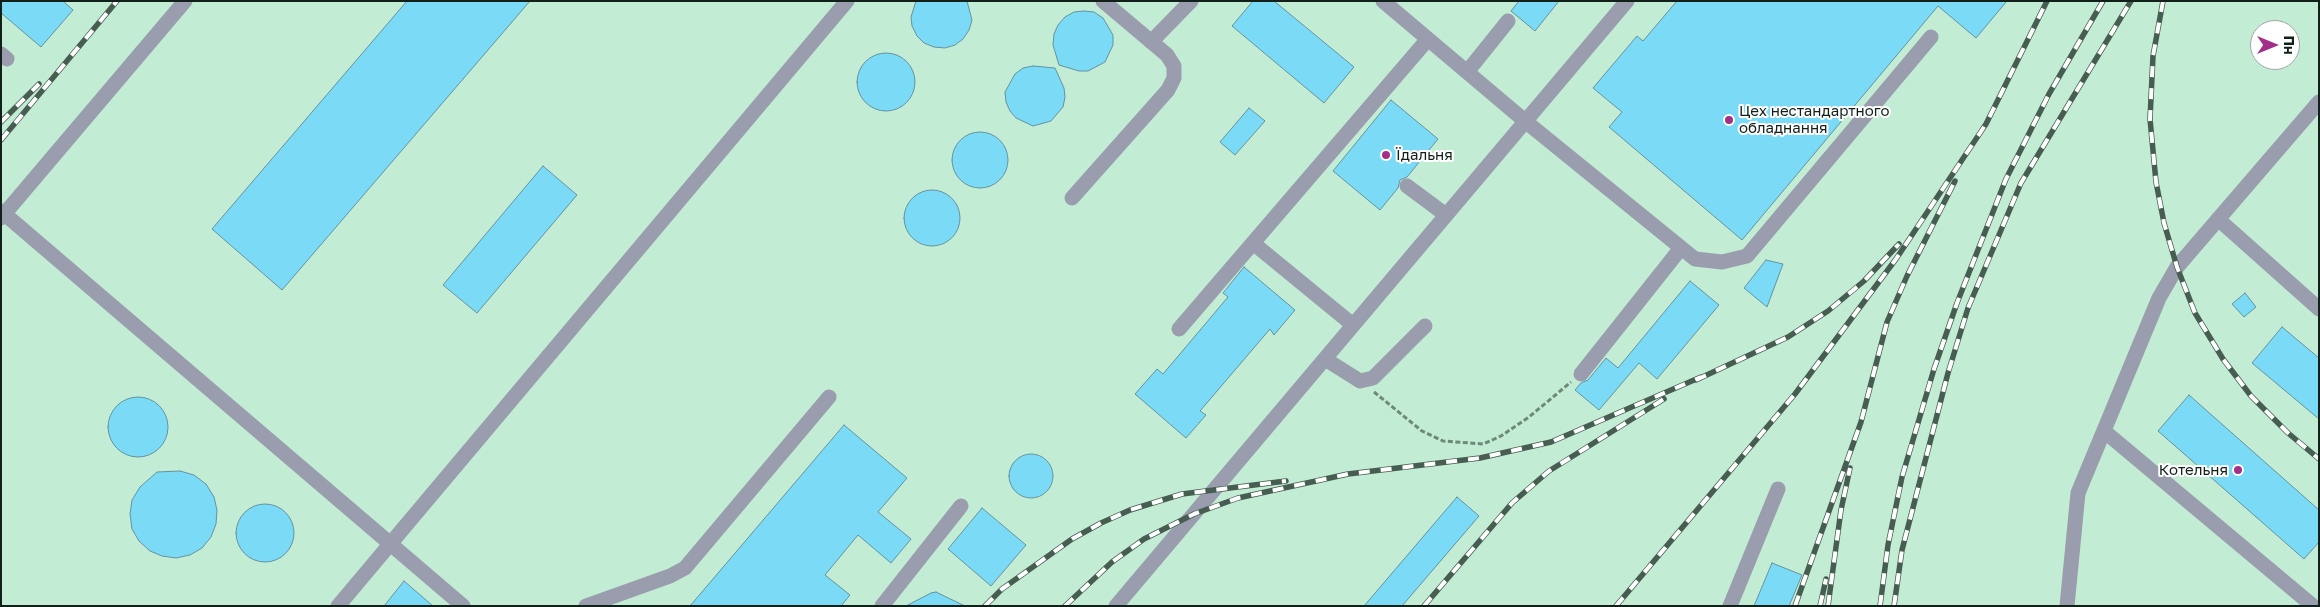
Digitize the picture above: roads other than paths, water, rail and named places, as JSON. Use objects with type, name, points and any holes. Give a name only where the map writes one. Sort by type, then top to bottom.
[{"type":"lane","points":[[185,1],[2,215],[463,606]]},
{"type":"lane","points":[[338,606],[847,1]]},
{"type":"lane","points":[[1072,198],[1171,84],[1174,78],[1174,66],[1167,55],[1103,1]]},
{"type":"lane","points":[[1151,42],[1192,1]]},
{"type":"lane","points":[[1383,1],[1525,121],[1695,259],[1722,262],[1747,256],[1931,37]]},
{"type":"lane","points":[[1116,606],[1627,1]]},
{"type":"lane","points":[[1467,72],[1508,22]]},
{"type":"lane","points":[[1179,329],[1428,39]]},
{"type":"lane","points":[[2067,606],[2078,493],[2159,298],[2177,266],[2319,102]]},
{"type":"lane","points":[[1407,186],[1446,215]]},
{"type":"lane","points":[[2218,220],[2319,309]]},
{"type":"lane","points":[[1253,243],[1353,325]]},
{"type":"lane","points":[[1581,374],[1681,248]]},
{"type":"lane","points":[[1325,359],[1360,381],[1374,378],[1425,326]]},
{"type":"lane","points":[[586,606],[670,576],[685,568],[829,397]]},
{"type":"lane","points":[[2104,431],[2313,606]]},
{"type":"lane","points":[[1730,606],[1778,489]]},
{"type":"lane","points":[[882,606],[961,506]]},
{"type":"railway","points":[[1,140],[117,1]]},
{"type":"railway","points":[[1616,606],[1795,394],[1896,259],[1986,124],[2047,1]]},
{"type":"railway","points":[[1880,606],[1888,545],[1902,477],[1934,369],[1957,303],[2006,179],[2049,94],[2103,1]]},
{"type":"railway","points":[[1894,606],[1902,550],[1948,373],[1968,308],[2021,183],[2131,1]]},
{"type":"railway","points":[[2163,1],[2153,56],[2150,119],[2156,182],[2164,223],[2177,267],[2195,313],[2223,359],[2251,396],[2288,433],[2319,459]]},
{"type":"railway","points":[[1,122],[39,84]]},
{"type":"railway","points":[[1795,606],[1861,422],[1887,322],[1907,276],[1955,181]]},
{"type":"railway","points":[[1696,380],[1788,337],[1828,311],[1864,281],[1899,244]]},
{"type":"railway","points":[[1065,606],[1112,562],[1144,539],[1194,514],[1238,498],[1348,474],[1480,458],[1551,442],[1701,377]]},
{"type":"railway","points":[[1424,606],[1512,503],[1549,471],[1664,399]]},
{"type":"railway","points":[[1828,606],[1841,510],[1850,468]]},
{"type":"railway","points":[[985,606],[1002,589],[1072,539],[1130,510],[1182,494],[1286,481]]},
{"type":"railway","points":[[1820,606],[1826,579]]},
{"type":"place","name":"Цех нестандартного обладнання","points":[[1729,120]]},
{"type":"place","name":"Їдальня","points":[[1386,155]]},
{"type":"place","name":"Котельня","points":[[2238,470]]}]
